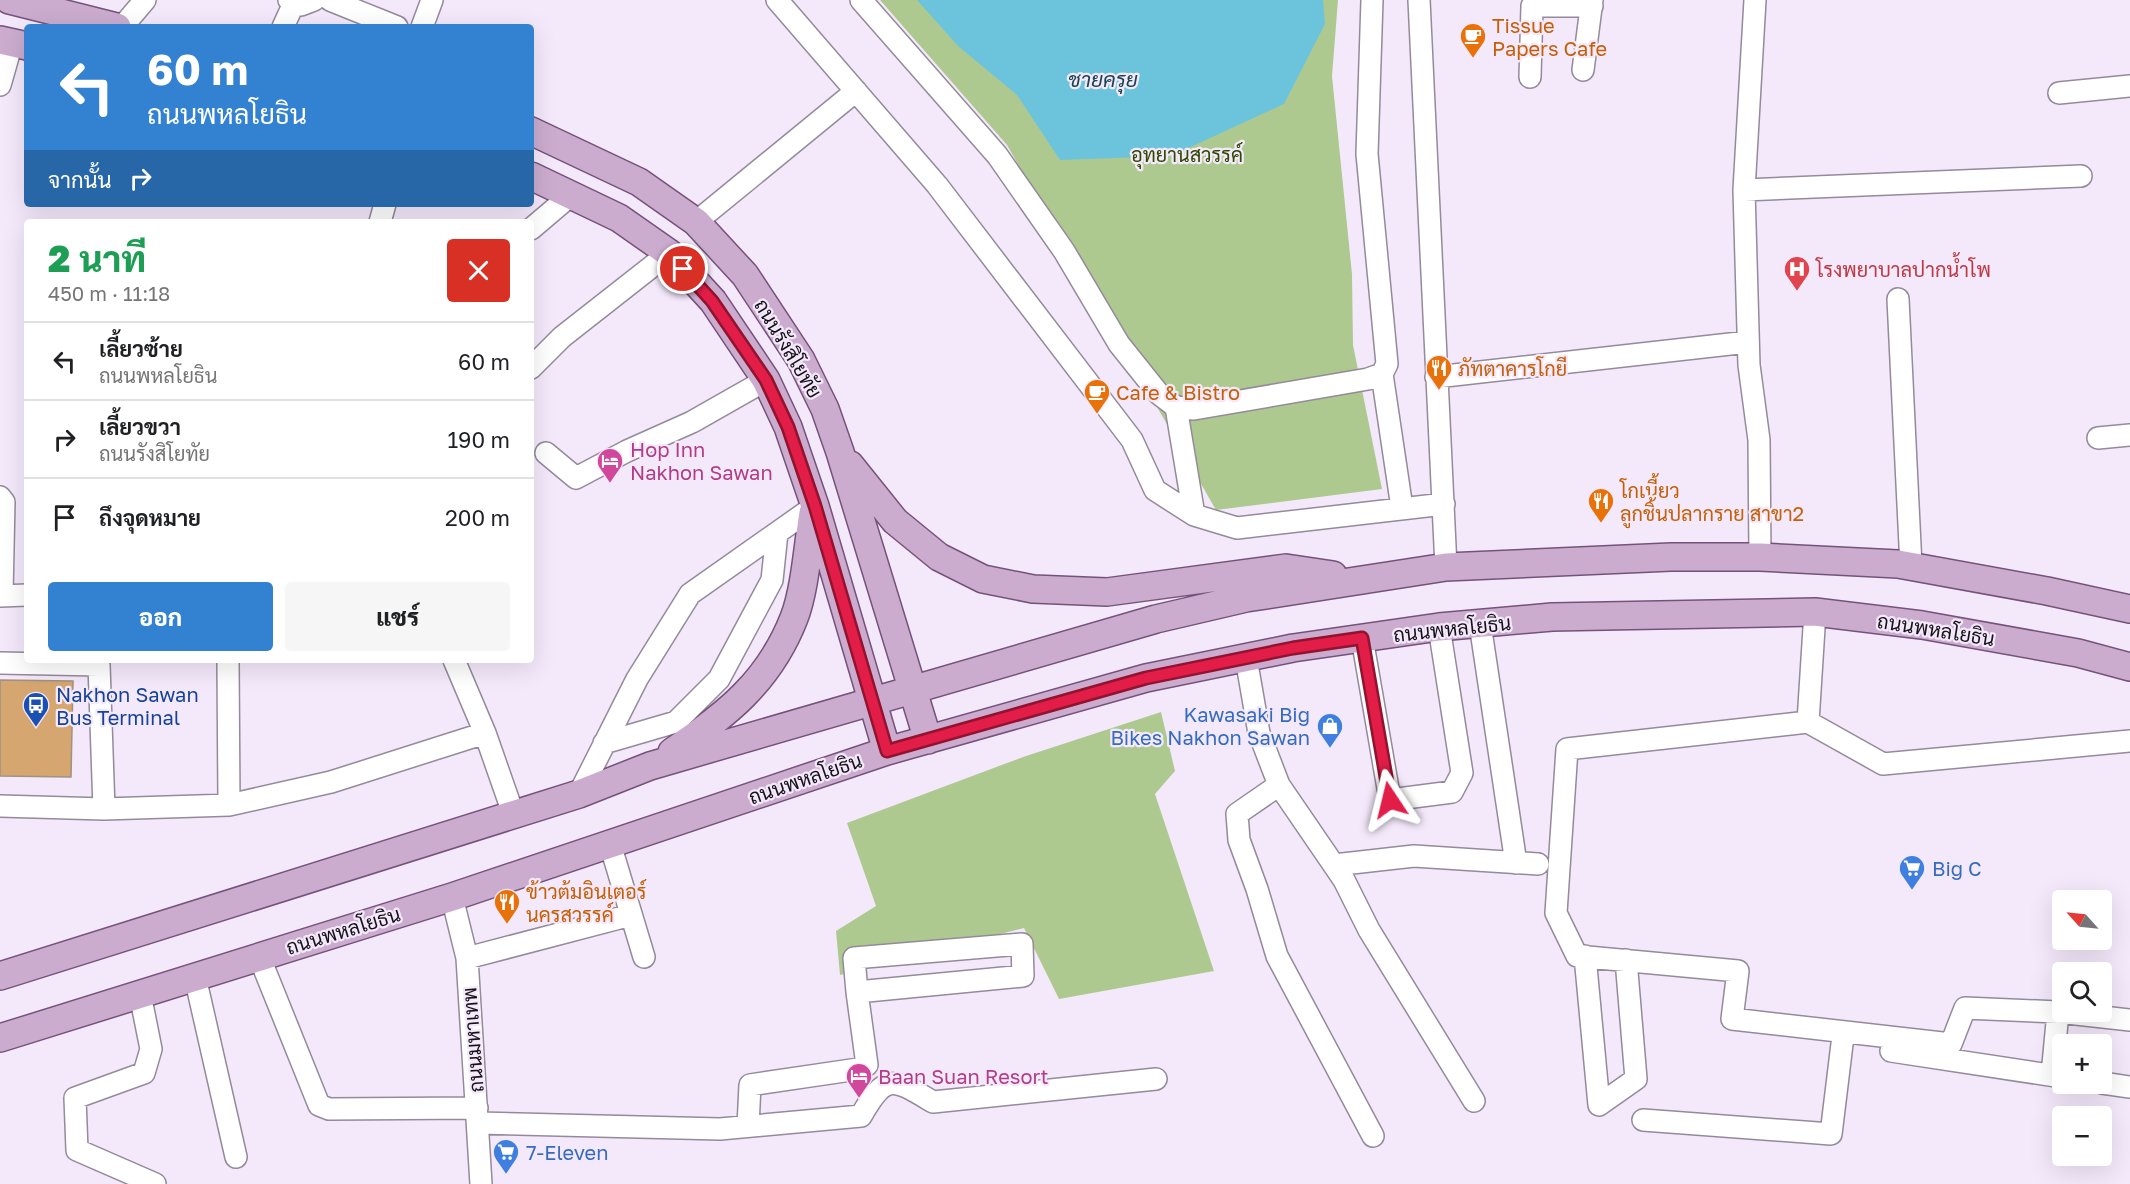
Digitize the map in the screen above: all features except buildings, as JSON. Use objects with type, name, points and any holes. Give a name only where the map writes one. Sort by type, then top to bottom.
[{"type":"main road","points":[[9,0],[105,24]]},
{"type":"main road","name":"ถนนรังสิโยทัย","points":[[534,133],[639,182],[696,222],[745,275],[801,360],[825,409],[840,452],[928,740]]},
{"type":"main road","name":"ถนนรังสิโยทัย","points":[[534,177],[619,218],[669,253],[712,301],[766,380],[788,427],[815,506],[887,751]]},
{"type":"main road","points":[[840,452],[895,521],[939,557],[983,579],[1033,590],[1107,592],[1286,568],[1357,579]]},
{"type":"main road","points":[[650,766],[721,718],[765,674],[794,617],[815,506]]},
{"type":"main road","points":[[0,976],[579,794],[650,766],[1156,619],[1246,598],[1446,567],[1671,557],[1760,557],[1911,566],[2130,609]]},
{"type":"main road","name":"ถนนพหลโยธิน","points":[[0,1038],[452,897],[887,751],[1146,678],[1246,658],[1439,627],[1641,614],[1815,612],[1944,629],[2078,653],[2130,667]]},
{"type":"street","points":[[125,24],[145,0]]},
{"type":"street","points":[[423,24],[432,0]]},
{"type":"street","points":[[777,0],[937,184],[1132,440],[1155,490],[1194,515],[1237,528],[1444,504]]},
{"type":"street","points":[[861,0],[997,155],[1064,251],[1119,344],[1159,394],[1176,407],[1194,409],[1368,379],[1382,374]]},
{"type":"street","points":[[1372,0],[1367,154],[1387,364],[1382,374],[1402,508]]},
{"type":"street","points":[[1419,0],[1446,567]]},
{"type":"street","points":[[1755,0],[1744,190],[1748,342],[1759,440],[1760,557]]},
{"type":"street","points":[[285,24],[299,1]]},
{"type":"street","points":[[347,3],[391,24]]},
{"type":"street","points":[[1530,76],[1532,6],[1592,3],[1584,70]]},
{"type":"street","points":[[0,85],[13,43]]},
{"type":"street","points":[[2059,93],[2130,86]]},
{"type":"street","points":[[696,222],[856,91]]},
{"type":"street","points":[[1744,190],[2081,176]]},
{"type":"street","points":[[534,226],[571,195]]},
{"type":"street","points":[[534,365],[562,337],[669,253]]},
{"type":"street","points":[[1898,299],[1911,566]]},
{"type":"street","points":[[1436,377],[1748,342]]},
{"type":"street","points":[[546,453],[576,478],[627,451],[692,422],[766,380]]},
{"type":"street","points":[[1176,407],[1194,515]]},
{"type":"street","points":[[2098,438],[2130,435]]},
{"type":"street","points":[[0,497],[4,502],[1,596],[24,595]]},
{"type":"street","points":[[579,794],[637,679],[690,594],[815,506]]},
{"type":"street","points":[[604,743],[676,722],[719,679],[772,580],[777,532]]},
{"type":"street","points":[[1808,722],[1815,612]]},
{"type":"street","points":[[1479,624],[1516,863]]},
{"type":"street","points":[[1362,638],[1390,800],[1452,792],[1462,773],[1439,627]]},
{"type":"street","points":[[1246,658],[1259,733],[1280,785],[1334,865],[1369,930],[1474,1101]]},
{"type":"street","points":[[0,663],[99,665],[104,809]]},
{"type":"street","points":[[228,663],[229,805]]},
{"type":"street","points":[[455,663],[485,733],[513,813]]},
{"type":"street","points":[[2052,1012],[1965,1008],[1951,1044],[1732,1019],[1738,971],[1577,956],[1556,913],[1567,749],[1808,722],[1883,764],[2130,741]]},
{"type":"street","points":[[0,806],[104,809],[229,805],[332,782],[485,733]]},
{"type":"street","points":[[1280,785],[1237,814],[1239,840],[1257,889],[1277,956],[1373,1136]]},
{"type":"street","points":[[610,844],[644,957]]},
{"type":"street","points":[[1334,865],[1414,856],[1538,864]]},
{"type":"street","name":"ถนนมหาเทพ","points":[[452,897],[467,958],[481,1184]]},
{"type":"street","points":[[467,958],[631,915]]},
{"type":"street","points":[[748,1126],[750,1085],[858,1069],[867,1065],[856,992],[854,958],[1022,944],[1023,976],[856,992]]},
{"type":"street","points":[[259,956],[320,1105],[329,1109],[720,1129],[861,1116],[873,1094],[884,1084],[901,1082],[933,1102],[1156,1079]]},
{"type":"street","points":[[1585,957],[1599,1105],[1636,1079],[1626,960]]},
{"type":"street","points":[[195,976],[236,1156]]},
{"type":"street","points":[[140,994],[151,1049],[144,1073],[75,1098],[77,1150],[155,1184]]},
{"type":"street","points":[[2112,1018],[2130,1020]]},
{"type":"street","points":[[1723,1028],[2052,1075]]},
{"type":"street","points":[[1643,1120],[1831,1134],[1842,1044]]},
{"type":"street","points":[[2112,1084],[2130,1087]]},
{"type":"green space","name":"อุทยานสวรรค์","points":[[880,0],[1338,0],[1332,76],[1352,274],[1353,345],[1382,489],[1216,510],[1007,145]]},
{"type":"green space","points":[[1161,712],[1175,771],[1155,794],[1214,971],[1059,999],[1024,928],[840,975],[836,931],[876,906],[847,823],[1023,757]]},
{"type":"water","name":"ชายครุย","points":[[917,0],[1323,0],[1325,24],[1284,104],[1171,156],[1060,160],[1017,95],[958,46]]},
{"type":"place","name":"Tissue Papers Cafe","points":[[1473,59]]},
{"type":"place","name":"โรงพยาบาลปากน้ำโพ","points":[[1797,292]]},
{"type":"place","name":"ภัทตาคารโกยี","points":[[1439,391]]},
{"type":"place","name":"Cafe & Bistro","points":[[1097,415]]},
{"type":"place","name":"Hop Inn Nakhon Sawan","points":[[610,484]]},
{"type":"place","name":"โกเนี้ยว ลูกชิ้นปลากราย สาขา2","points":[[1601,524]]},
{"type":"place","name":"Nakhon Sawan Bus Terminal","points":[[36,728]]},
{"type":"place","name":"Kawasaki Big Bikes Nakhon Sawan","points":[[1330,749]]},
{"type":"place","name":"Big C","points":[[1912,891]]},
{"type":"place","name":"ข้าวต้มอินเตอร์ นครสวรรค์","points":[[507,925]]},
{"type":"place","name":"Baan Suan Resort","points":[[859,1099]]},
{"type":"place","name":"7-Eleven","points":[[506,1175]]},
{"type":"route","points":[[683,269],[712,301],[766,380],[788,427],[815,506],[887,751],[1146,678],[1293,648],[1362,638],[1390,800]]}]
